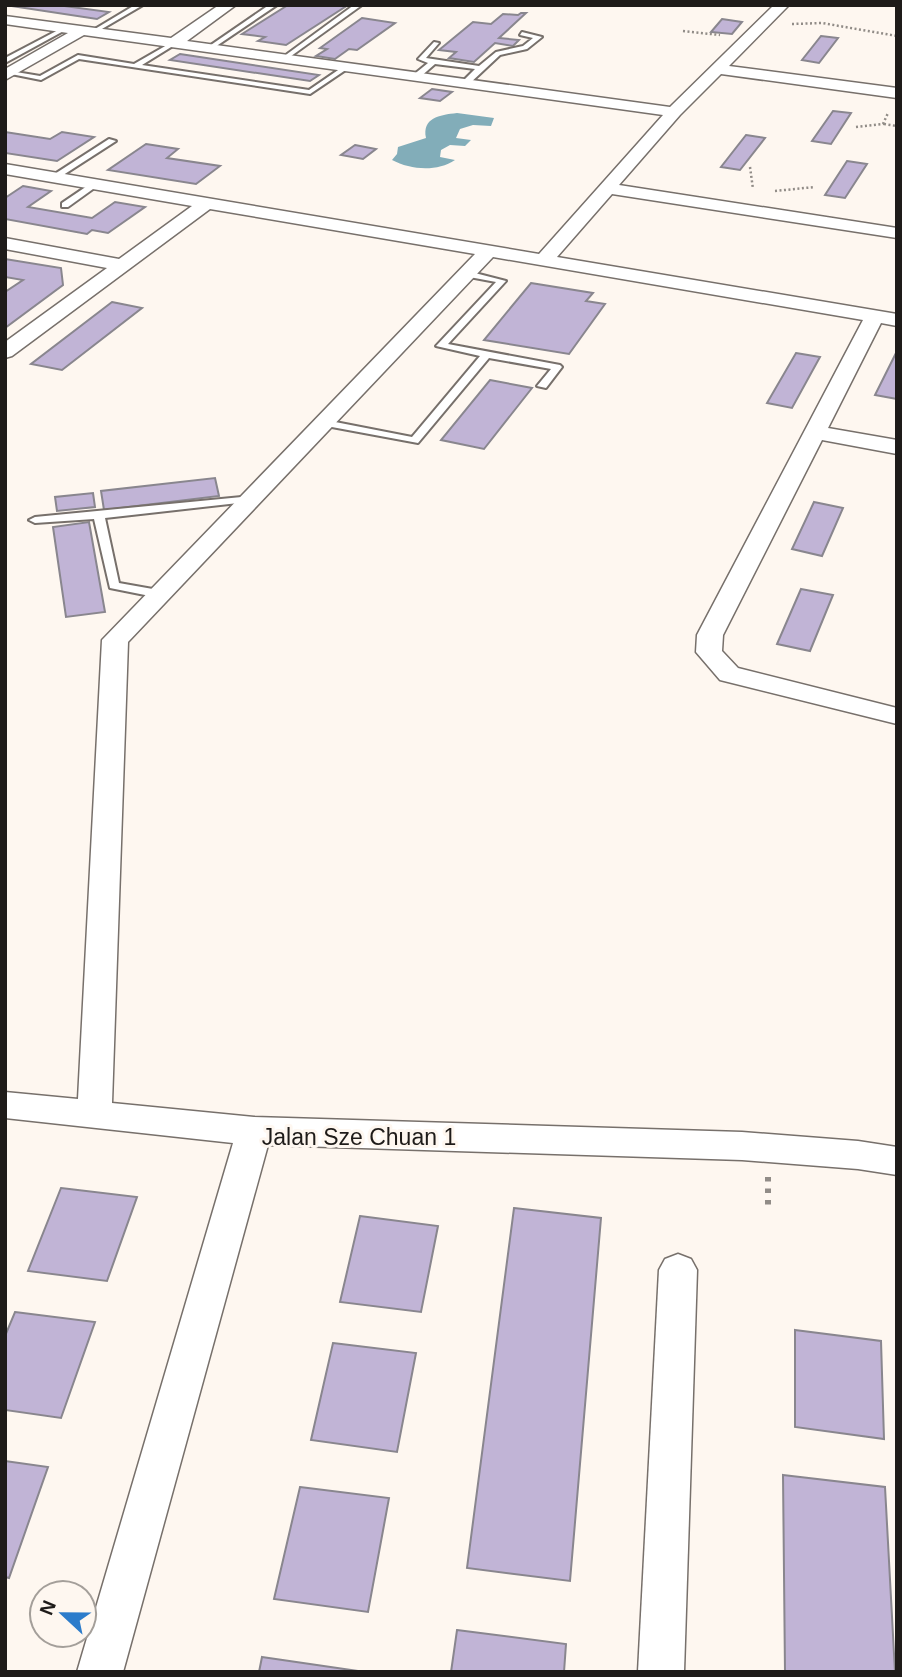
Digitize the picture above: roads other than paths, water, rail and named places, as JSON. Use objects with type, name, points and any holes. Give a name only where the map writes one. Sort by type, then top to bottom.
[{"type":"street","points":[[174,43],[229,5]]},
{"type":"street","points":[[543,261],[674,112],[782,5]]},
{"type":"street","points":[[5,20],[674,112]]},
{"type":"street","points":[[7,70],[88,31]]},
{"type":"street","points":[[718,69],[897,93]]},
{"type":"street","points":[[5,169],[886,318],[815,432],[710,635],[709,652],[729,674],[897,716]]},
{"type":"street","points":[[608,188],[897,233]]},
{"type":"street","points":[[5,352],[206,203]]},
{"type":"street","points":[[5,243],[123,265]]},
{"type":"street","points":[[95,1114],[94,1055],[115,640],[488,252]]},
{"type":"street","points":[[815,432],[897,447]]},
{"type":"street","points":[[5,1105],[254,1131]]},
{"type":"street","name":"Jalan Sze Chuan 1","points":[[100,1672],[254,1131],[742,1146],[858,1155],[897,1161]]},
{"type":"street","points":[[661,1672],[678,1270]]},
{"type":"lane","points":[[88,31],[140,5]]},
{"type":"lane","points":[[210,48],[274,5]]},
{"type":"lane","points":[[285,58],[359,5]]},
{"type":"lane","points":[[7,70],[66,28]]},
{"type":"lane","points":[[465,83],[498,53],[525,48],[538,37],[522,34]]},
{"type":"lane","points":[[135,66],[174,43]]},
{"type":"lane","points":[[436,43],[421,59],[481,68]]},
{"type":"lane","points":[[7,70],[41,78],[78,57],[310,92],[346,67]]},
{"type":"lane","points":[[416,76],[433,62]]},
{"type":"lane","points":[[54,177],[112,141]]},
{"type":"lane","points":[[65,205],[96,184]]},
{"type":"lane","points":[[467,274],[502,281],[440,345],[557,367],[542,386]]},
{"type":"lane","points":[[325,423],[414,441],[487,354]]},
{"type":"lane","points":[[35,520],[252,499]]},
{"type":"lane","points":[[99,515],[114,586],[160,594]]},
{"type":"water","points":[[457,113],[494,118],[491,126],[473,125],[460,129],[456,138],[471,140],[465,146],[450,145],[441,150],[440,157],[455,160],[448,164],[424,168],[407,166],[392,160],[398,147],[426,138],[425,131],[433,119]]}]
